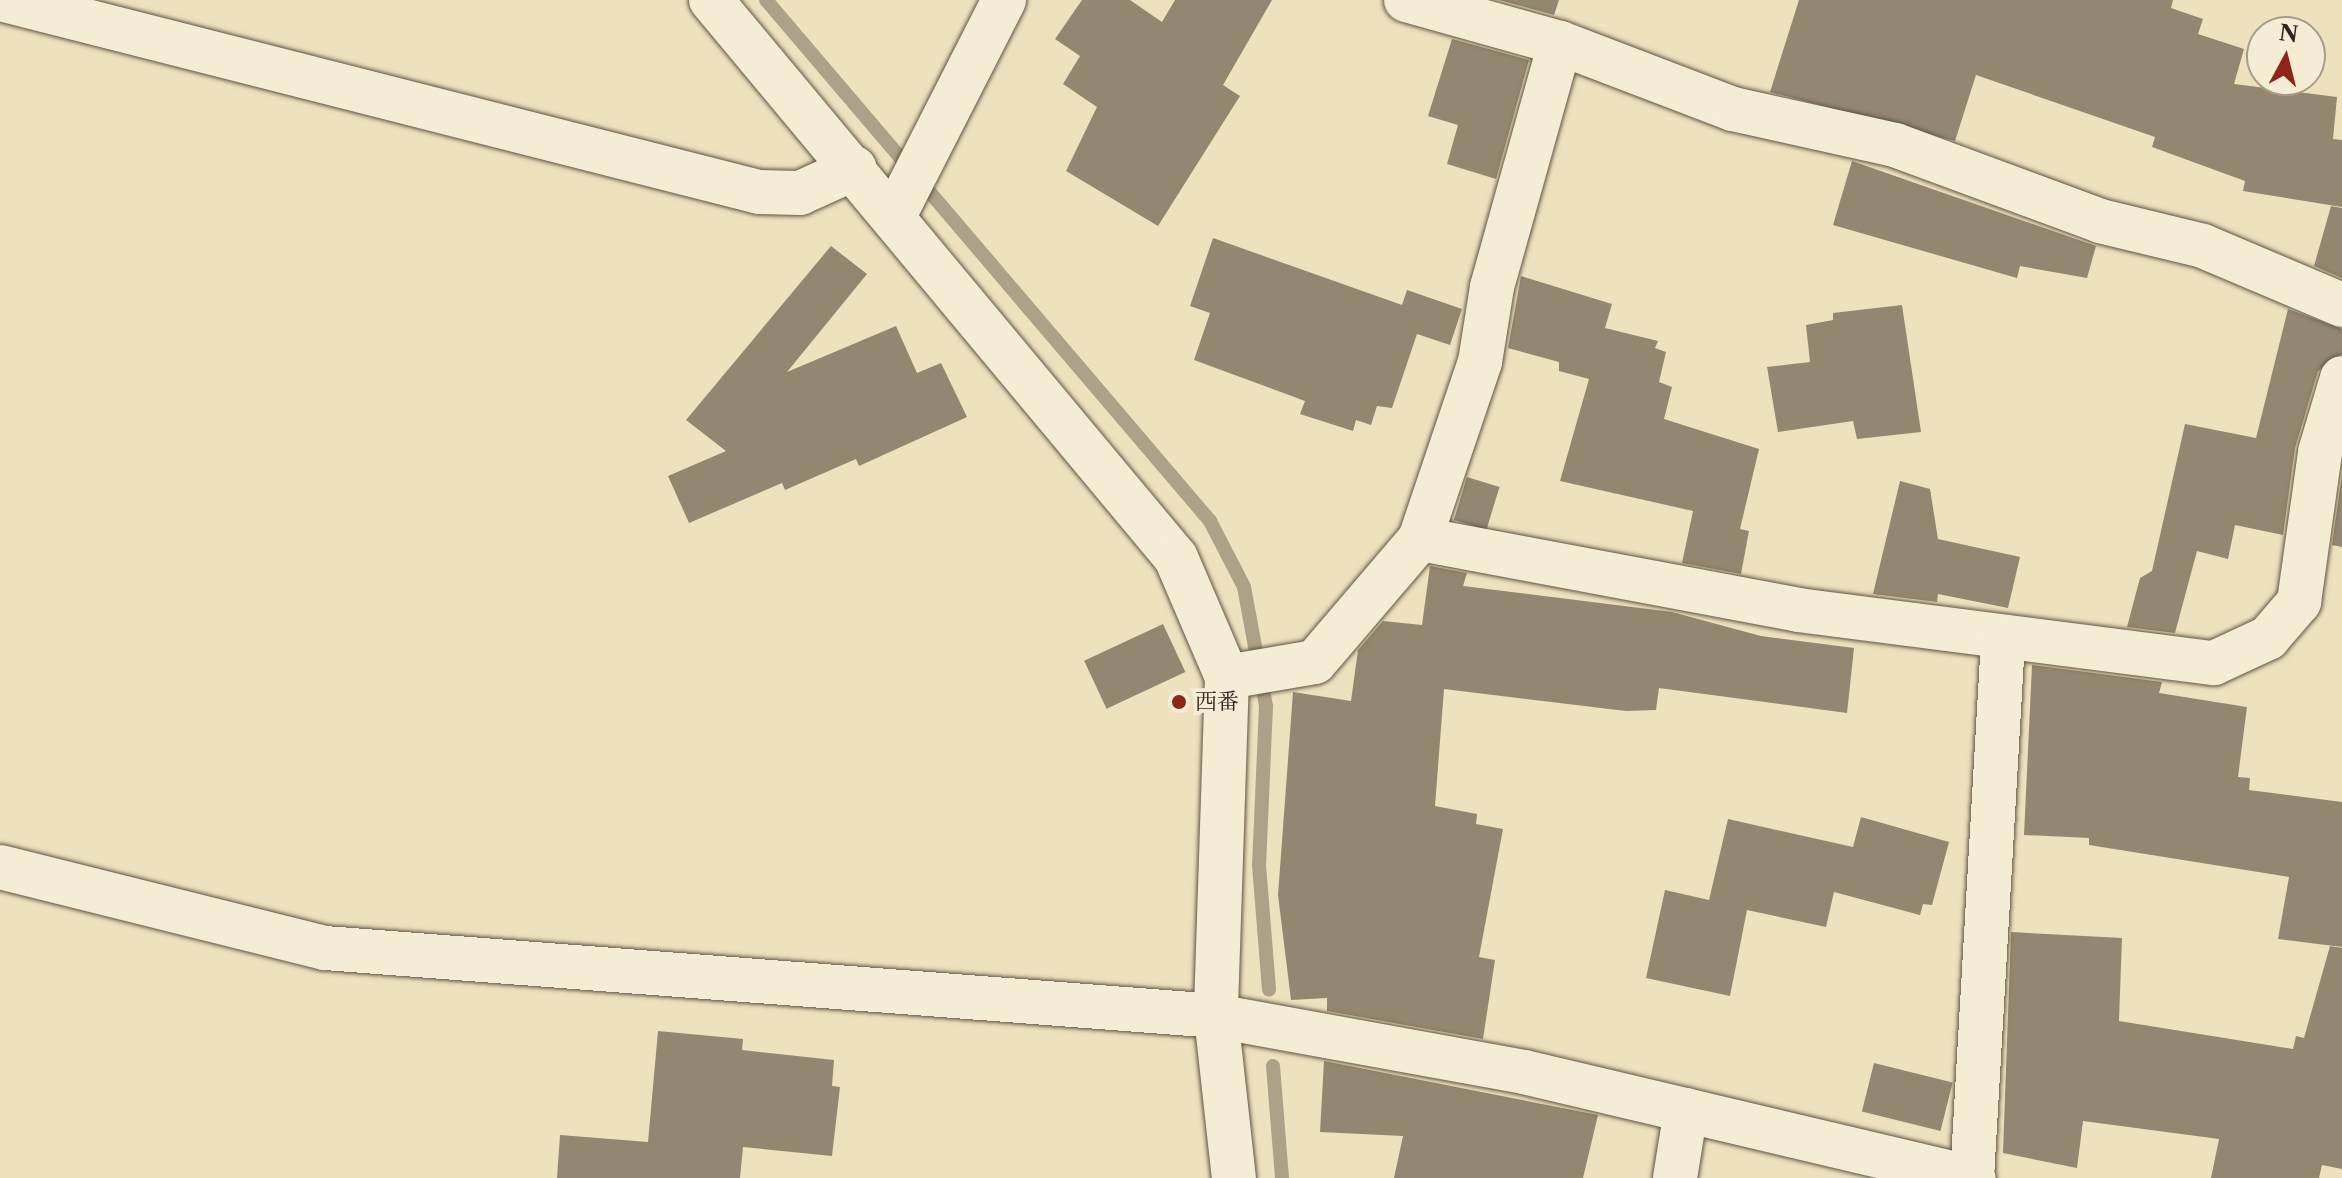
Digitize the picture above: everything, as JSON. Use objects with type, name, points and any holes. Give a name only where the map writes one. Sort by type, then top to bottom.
[{"type":"street","points":[[4,0],[759,192],[800,193],[855,168]]},
{"type":"street","points":[[711,0],[855,168],[900,205],[1176,558],[1237,675],[1216,1016],[1234,1178]]},
{"type":"street","points":[[900,205],[1004,0]]},
{"type":"street","points":[[1406,0],[1560,43],[1733,109],[1895,145],[2100,221],[2203,246],[2342,305]]},
{"type":"street","points":[[1237,675],[1315,662],[1420,539],[1480,362],[1492,287],[1560,43]]},
{"type":"street","points":[[1420,539],[2003,641],[2214,663],[2268,638],[2299,602],[2320,452],[2342,378]]},
{"type":"street","points":[[0,867],[325,948],[1216,1016],[1686,1110],[1973,1178],[2003,641]]},
{"type":"street","points":[[1675,1178],[1686,1110]]},
{"type":"building","points":[[1082,0],[1130,0],[1162,22],[1175,0],[1272,0],[1223,85],[1240,96],[1158,226],[1066,171],[1097,107],[1063,84],[1080,56],[1055,39]]},
{"type":"building","points":[[1499,0],[1559,0],[1554,15]]},
{"type":"building","points":[[1799,0],[2173,0],[2171,8],[2203,19],[2198,34],[2244,49],[2234,84],[2246,86],[2246,96],[2337,97],[2333,139],[2342,140],[2342,207],[2243,191],[2245,181],[2152,147],[2155,137],[1976,75],[1955,141],[1770,92]]},
{"type":"building","points":[[1452,39],[1529,60],[1496,179],[1447,164],[1458,125],[1428,116]]},
{"type":"building","points":[[1852,161],[2096,246],[2087,278],[2020,266],[2017,278],[1833,225]]},
{"type":"building","points":[[2331,206],[2342,208],[2342,278],[2314,266]]},
{"type":"building","points":[[1213,238],[1402,305],[1407,290],[1462,309],[1450,345],[1417,334],[1392,408],[1377,406],[1371,425],[1356,420],[1353,431],[1300,414],[1305,401],[1194,360],[1210,313],[1190,306]]},
{"type":"building","points":[[831,246],[867,274],[787,372],[896,326],[917,373],[941,363],[967,417],[859,466],[856,459],[785,490],[782,483],[689,523],[668,476],[726,451],[686,420]]},
{"type":"building","points":[[1521,276],[1612,304],[1605,328],[1658,341],[1655,348],[1666,352],[1659,382],[1672,387],[1664,419],[1759,449],[1740,529],[1749,531],[1741,574],[1682,563],[1693,511],[1560,481],[1589,379],[1559,371],[1559,362],[1508,348]]},
{"type":"building","points":[[1902,305],[1921,432],[1857,439],[1853,421],[1778,432],[1767,367],[1810,362],[1806,325],[1833,320],[1833,313]]},
{"type":"building","points":[[2288,309],[2342,329],[2342,354],[2318,371],[2295,448],[2283,535],[2235,525],[2228,559],[2197,551],[2175,633],[2127,627],[2140,578],[2152,571],[2185,424],[2256,438]]},
{"type":"building","points":[[2342,475],[2342,547],[2332,545]]},
{"type":"building","points":[[1467,477],[1500,487],[1486,530],[1454,520]]},
{"type":"building","points":[[1900,481],[1930,489],[1938,539],[2020,557],[2008,608],[1938,594],[1937,602],[1873,594]]},
{"type":"building","points":[[1430,566],[1467,573],[1463,586],[1672,612],[1761,636],[1854,648],[1847,713],[1659,688],[1656,710],[1626,711],[1444,689],[1435,806],[1477,814],[1476,824],[1503,829],[1479,957],[1495,960],[1483,1039],[1327,1011],[1327,998],[1291,1000],[1278,895],[1293,692],[1351,701],[1358,650],[1383,621],[1422,625]]},
{"type":"building","points":[[1163,624],[1185,672],[1107,709],[1084,661]]},
{"type":"building","points":[[2032,665],[2162,682],[2159,693],[2247,707],[2238,777],[2250,778],[2249,790],[2342,802],[2342,947],[2278,939],[2289,877],[2089,845],[2089,838],[2024,835]]},
{"type":"building","points":[[1861,817],[1949,842],[1932,905],[1923,904],[1920,915],[1834,892],[1826,927],[1747,910],[1730,996],[1646,978],[1665,890],[1709,900],[1728,819],[1853,847]]},
{"type":"building","points":[[2011,932],[2122,938],[2119,1021],[2293,1049],[2296,1036],[2304,1038],[2330,946],[2342,948],[2342,1169],[2322,1165],[2319,1178],[2211,1178],[2219,1139],[2083,1121],[2077,1168],[2003,1153]]},
{"type":"building","points":[[658,1031],[743,1039],[742,1050],[834,1060],[832,1086],[840,1087],[832,1156],[743,1147],[740,1178],[557,1178],[560,1135],[648,1142]]},
{"type":"building","points":[[1324,1061],[1598,1115],[1583,1178],[1394,1178],[1403,1136],[1320,1132]]},
{"type":"building","points":[[1874,1063],[1953,1083],[1940,1131],[1862,1112]]},
{"type":"waterway","points":[[766,0],[1210,521],[1244,587],[1266,706],[1259,865],[1269,990]]},
{"type":"waterway","points":[[1273,1066],[1282,1178]]},
{"type":"place","name":"西番","points":[[1179,702]]}]
